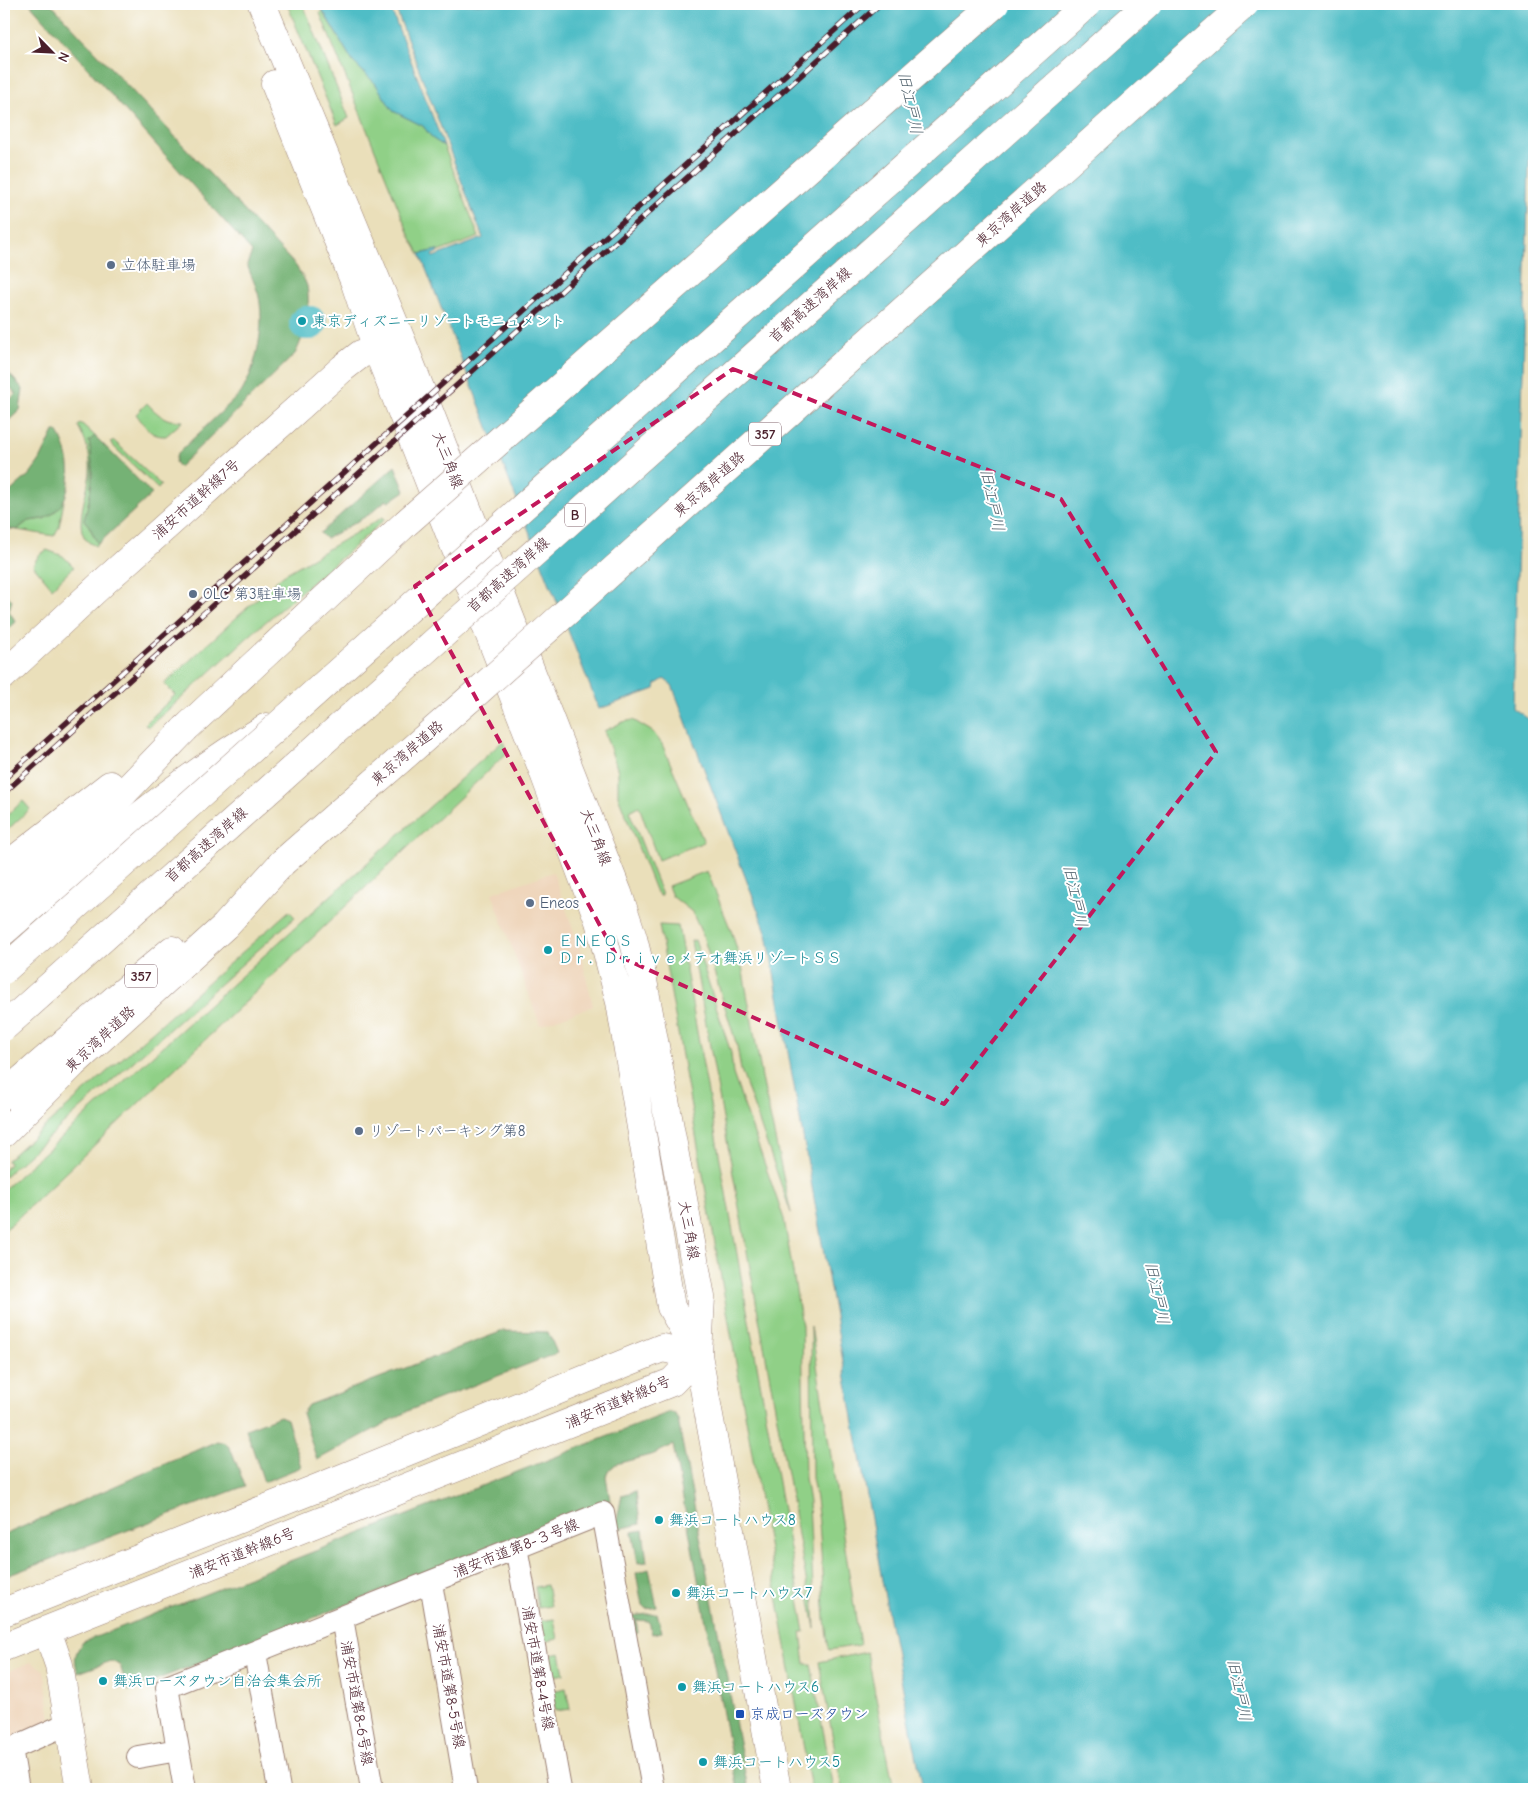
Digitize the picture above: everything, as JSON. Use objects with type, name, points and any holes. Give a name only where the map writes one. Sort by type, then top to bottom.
[{"type":"main road","points":[[242,4],[355,283],[389,346]]},
{"type":"main road","points":[[262,4],[389,346]]},
{"type":"main road","points":[[4,903],[115,802],[185,729],[414,516],[995,4]]},
{"type":"main road","points":[[4,970],[1087,4]]},
{"type":"main road","name":"首都高速湾岸線","points":[[4,1027],[1148,4]]},
{"type":"main road","name":"東京湾岸道路","points":[[4,1095],[214,914],[283,862],[474,695],[1245,4]]},
{"type":"main road","name":"浦安市道幹線7号","points":[[4,676],[105,581],[344,368],[361,354],[389,346]]},
{"type":"main road","name":"大三角線","points":[[389,346],[618,893],[634,938],[666,1100],[701,1298],[698,1355],[777,1789]]},
{"type":"main road","points":[[4,931],[62,881],[227,750],[302,706]]},
{"type":"main road","points":[[4,868],[103,789],[185,729]]},
{"type":"main road","name":"東京湾岸道路","points":[[4,1133],[73,1064],[225,926],[283,862]]},
{"type":"main road","points":[[4,1612],[320,1487],[662,1348],[698,1355]]},
{"type":"main road","name":"浦安市道幹線6号","points":[[4,1647],[672,1382],[698,1355]]},
{"type":"main road","points":[[47,1630],[59,1665],[80,1789]]},
{"type":"street","name":"浦安市道第8-３号線","points":[[178,1750],[167,1687],[604,1513],[653,1789]]},
{"type":"street","name":"浦安市道第8-4号線","points":[[516,1547],[560,1789]]},
{"type":"street","name":"浦安市道第8-5号線","points":[[431,1583],[466,1789]]},
{"type":"street","name":"浦安市道第8-6号線","points":[[342,1618],[372,1789]]},
{"type":"street","points":[[255,1653],[279,1789]]},
{"type":"street","points":[[18,1789],[8,1750],[69,1723]]},
{"type":"street","points":[[138,1757],[178,1750],[185,1789]]},
{"type":"highlighted area","points":[[733,369],[1061,499],[1216,752],[944,1104],[616,955],[415,586]]},
{"type":"shaded area","points":[[553,872],[579,946],[593,1006],[540,1025],[492,893]]},
{"type":"shaded area","points":[[31,1662],[44,1670],[51,1720],[4,1741],[4,1673]]},
{"type":"green space","points":[[30,4],[51,4],[296,266],[307,286],[306,322],[302,339],[295,354],[179,467],[175,462],[177,454],[241,393],[252,370],[256,358],[261,318],[258,293],[247,264],[252,252]]},
{"type":"green space","points":[[287,4],[303,4],[349,118],[337,125]]},
{"type":"green space","points":[[322,10],[353,62],[375,83],[393,111],[423,126],[433,139],[444,146],[479,237],[438,252],[437,250],[420,254],[410,237],[320,13]]},
{"type":"green space","points":[[4,368],[23,389],[20,410],[4,425],[4,405],[16,394],[4,380]]},
{"type":"green space","points":[[147,403],[167,419],[183,421],[166,436],[152,433],[136,414]]},
{"type":"green space","points":[[81,423],[95,436],[89,441],[92,480],[84,520],[98,544],[96,546],[87,541],[81,524],[89,480],[90,459],[78,426]]},
{"type":"green space","points":[[54,431],[57,431],[62,440],[69,462],[69,486],[65,497],[60,506],[47,517],[25,523],[17,530],[4,528],[4,497],[30,474],[40,460]]},
{"type":"green space","points":[[95,436],[152,494],[98,544],[84,520],[92,481],[89,441]]},
{"type":"green space","points":[[113,440],[161,485],[158,489],[110,443]]},
{"type":"green space","points":[[395,466],[405,491],[389,502],[386,500],[370,514],[326,539],[320,533]]},
{"type":"green space","points":[[65,496],[59,527],[54,536],[17,530],[28,521],[44,519],[54,513]]},
{"type":"green space","points":[[383,517],[385,519],[247,638],[173,706],[148,727],[145,724],[175,695],[164,684],[283,575]]},
{"type":"green space","points":[[47,550],[63,556],[74,567],[52,588],[33,565],[39,555]]},
{"type":"green space","points":[[5,593],[12,600],[9,611],[16,622],[4,633]]},
{"type":"green space","points":[[633,720],[653,732],[662,744],[704,842],[658,860],[639,806],[629,811],[662,895],[660,896],[655,890],[618,796],[618,771],[604,731],[623,722]]},
{"type":"green space","points":[[503,741],[507,753],[4,1231],[4,1189]]},
{"type":"green space","points":[[23,801],[30,809],[4,833],[4,818]]},
{"type":"green space","points":[[707,871],[732,933],[742,966],[763,1083],[791,1213],[741,1070],[737,1046],[703,936],[692,912],[672,896],[668,886]]},
{"type":"green space","points":[[289,911],[295,917],[4,1177],[4,1170],[9,1164],[7,1160]]},
{"type":"green space","points":[[659,925],[678,926],[805,1632],[801,1632],[805,1664],[811,1664],[834,1789],[811,1789]]},
{"type":"green space","points":[[695,940],[731,1053],[733,1074],[784,1219],[802,1326],[805,1478],[809,1502],[815,1629],[691,941]]},
{"type":"green space","points":[[811,1326],[860,1645],[829,1650],[824,1607],[819,1520],[812,1478]]},
{"type":"green space","points":[[503,1331],[548,1332],[557,1353],[410,1410],[317,1460],[302,1413],[308,1405]]},
{"type":"green space","points":[[670,1412],[675,1414],[678,1420],[748,1789],[737,1789],[673,1445],[654,1454],[616,1464],[609,1470],[606,1476],[610,1501],[128,1691],[120,1665],[111,1661],[78,1673],[76,1657],[83,1642]]},
{"type":"green space","points":[[280,1416],[287,1419],[301,1467],[264,1482],[246,1429]]},
{"type":"green space","points":[[217,1441],[226,1443],[232,1452],[245,1486],[4,1577],[4,1535]]},
{"type":"green space","points":[[636,1491],[640,1524],[615,1530],[622,1495]]},
{"type":"green space","points":[[643,1530],[647,1562],[638,1563],[632,1532]]},
{"type":"green space","points":[[649,1569],[657,1607],[646,1609],[642,1605],[636,1573]]},
{"type":"green space","points":[[547,1585],[551,1606],[538,1608],[535,1587]]},
{"type":"green space","points":[[657,1613],[662,1632],[652,1634],[649,1621],[636,1620],[638,1633],[635,1634],[631,1616]]},
{"type":"green space","points":[[554,1619],[558,1639],[543,1642],[540,1621]]},
{"type":"green space","points":[[867,1652],[894,1789],[842,1789],[819,1662]]},
{"type":"green space","points":[[560,1653],[564,1674],[550,1677],[546,1656]]},
{"type":"green space","points":[[566,1688],[570,1709],[555,1711],[552,1691]]},
{"type":"water","points":[[319,4],[389,4],[444,146],[433,139],[423,126],[393,111],[375,83],[353,62]]},
{"type":"water","name":"旧江戸川","points":[[394,4],[1534,4],[1513,708],[1534,723],[1532,783],[1534,794],[1534,1789],[923,1789],[888,1614],[767,934],[672,685],[664,679],[656,684],[655,689],[599,709],[420,254],[437,250],[438,252],[432,255],[433,257],[483,238]]},
{"type":"railway","points":[[4,779],[864,4]]},
{"type":"railway","points":[[4,793],[880,4]]},
{"type":"place","name":"立体駐車場","points":[[111,265]]},
{"type":"place","name":"東京ディズニーリゾートモニュメント","points":[[302,321]]},
{"type":"place","name":"OLC 第3駐車場","points":[[193,594]]},
{"type":"place","name":"Eneos","points":[[530,903]]},
{"type":"place","name":"ＥＮＥＯＳ Ｄｒ．Ｄｒｉｖｅメテオ舞浜リゾートＳＳ","points":[[548,950]]},
{"type":"place","name":"リゾートパーキング第8","points":[[359,1131]]},
{"type":"place","name":"舞浜コートハウス8","points":[[659,1520]]},
{"type":"place","name":"舞浜コートハウス7","points":[[676,1593]]},
{"type":"place","name":"舞浜ローズタウン自治会集会所","points":[[103,1681]]},
{"type":"place","name":"舞浜コートハウス6","points":[[682,1687]]},
{"type":"place","name":"京成ローズタウン","points":[[740,1714]]},
{"type":"place","name":"舞浜コートハウス5","points":[[703,1762]]}]
